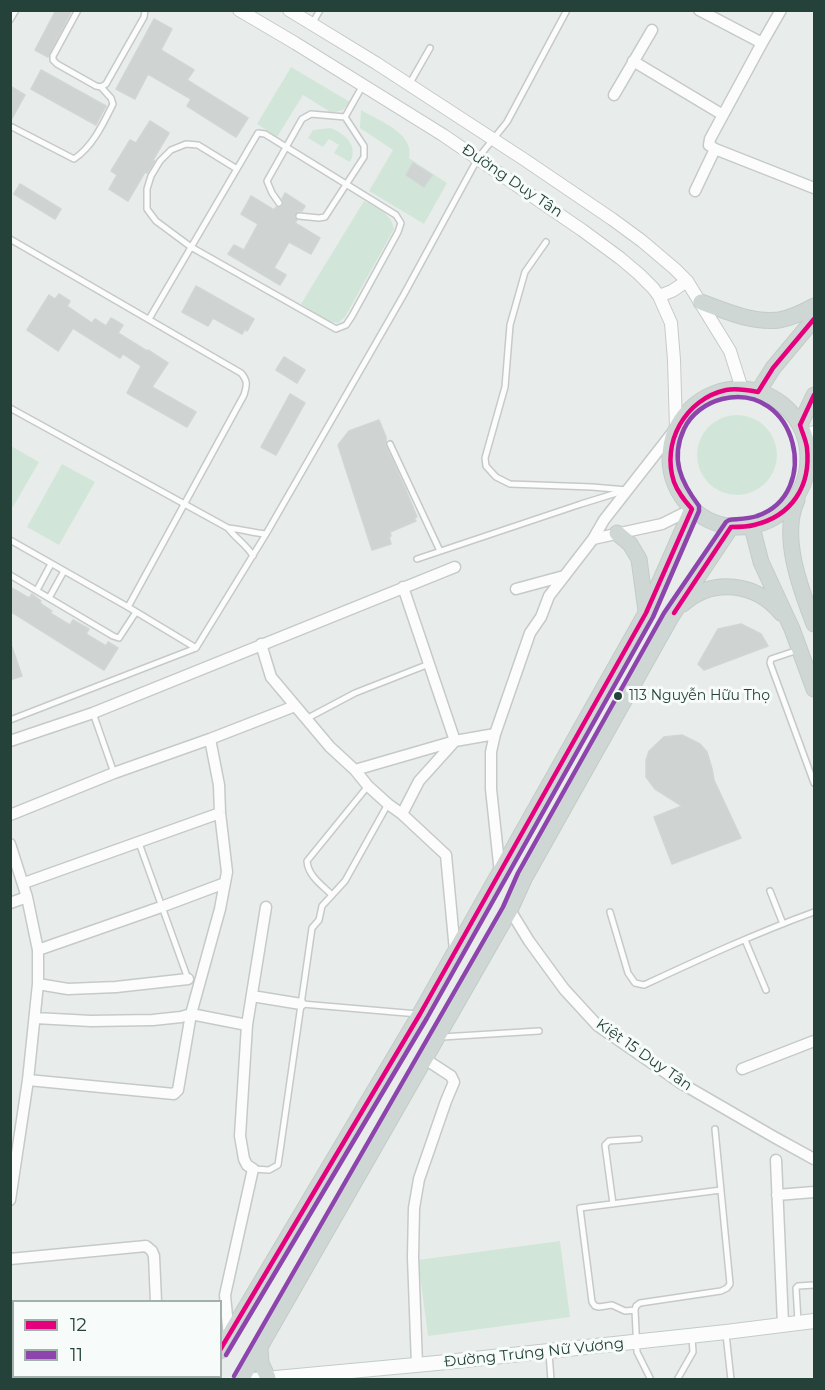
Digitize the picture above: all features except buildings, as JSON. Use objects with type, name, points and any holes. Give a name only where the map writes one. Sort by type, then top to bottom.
[{"type":"main road","points":[[701,302],[752,319],[779,320],[814,306]]},
{"type":"main road","points":[[758,392],[773,368],[814,319]]},
{"type":"main road","points":[[803,487],[794,502],[768,522],[752,527],[731,527],[715,523],[692,509],[681,496],[670,465],[671,446],[676,428],[696,403],[726,390],[742,389],[775,399],[789,410],[807,431]]},
{"type":"main road","points":[[814,395],[807,431],[808,471],[794,505],[790,526],[791,541],[801,584],[814,624]]},
{"type":"main road","points":[[222,1348],[420,1014],[646,613],[692,509]]},
{"type":"main road","points":[[241,1380],[510,910],[525,878],[671,618],[731,527]]},
{"type":"main road","points":[[752,527],[761,562],[792,628],[814,689]]},
{"type":"main road","points":[[617,533],[630,544],[639,559],[646,613]]},
{"type":"main road","points":[[671,618],[679,608],[698,594],[708,590],[731,587],[742,588],[764,597],[773,604],[792,628]]},
{"type":"main road","name":"Đường Trưng Nữ Vương","points":[[266,1379],[364,1375],[417,1365],[814,1321]]},
{"type":"main road","points":[[260,1346],[261,1363],[266,1379]]},
{"type":"street","name":"Đường Duy Tân","points":[[239,10],[295,42],[478,158],[620,258],[653,288],[671,323],[676,428]]},
{"type":"street","name":"Đường Duy Tân","points":[[289,10],[492,139],[627,230],[675,268],[701,302],[730,351],[742,389]]},
{"type":"street","points":[[699,10],[762,43]]},
{"type":"street","points":[[781,10],[710,139],[709,145],[814,188]]},
{"type":"street","points":[[614,95],[652,30]]},
{"type":"street","points":[[633,62],[723,115]]},
{"type":"street","points":[[695,191],[715,149]]},
{"type":"street","points":[[659,296],[687,281]]},
{"type":"street","points":[[500,873],[491,789],[491,752],[495,734],[530,633],[541,617],[549,596],[593,539],[604,520],[676,428]]},
{"type":"street","points":[[593,539],[662,524],[692,509]]},
{"type":"street","points":[[10,741],[93,713],[455,567]]},
{"type":"street","points":[[516,590],[564,576]]},
{"type":"street","points":[[403,587],[455,741]]},
{"type":"street","points":[[261,644],[271,677],[330,747],[355,770],[368,786],[446,855],[455,952]]},
{"type":"street","points":[[10,815],[114,772],[210,739],[295,706]]},
{"type":"street","points":[[355,770],[455,741],[495,734]]},
{"type":"street","points":[[28,1080],[174,1094],[178,1090],[191,1014],[220,909],[227,872],[219,785],[210,739]]},
{"type":"street","points":[[402,814],[418,781],[455,741]]},
{"type":"street","points":[[24,884],[220,813]]},
{"type":"street","points":[[10,844],[24,884],[38,950],[35,1018],[10,1200]]},
{"type":"street","points":[[38,950],[225,883]]},
{"type":"street","points":[[10,903],[27,897]]},
{"type":"street","points":[[229,1337],[225,1295],[253,1169],[243,1159],[240,1136],[247,1025],[266,907]]},
{"type":"street","name":"Kiệt 15 Duy Tân","points":[[510,910],[529,941],[564,989],[598,1026],[679,1082],[814,1159]]},
{"type":"street","points":[[38,984],[68,989],[116,987],[188,979]]},
{"type":"street","points":[[252,996],[301,1004]]},
{"type":"street","points":[[35,1018],[91,1021],[153,1020],[191,1014],[247,1025]]},
{"type":"street","points":[[742,1069],[814,1041]]},
{"type":"street","points":[[417,1365],[413,1257],[414,1208],[419,1179],[454,1082],[451,1076],[425,1059]]},
{"type":"street","points":[[776,1160],[783,1324]]},
{"type":"street","points":[[777,1195],[814,1192]]},
{"type":"street","points":[[10,1258],[146,1246],[154,1256],[156,1300]]},
{"type":"lane","points":[[10,21],[16,10]]},
{"type":"lane","points":[[12,127],[74,159],[81,154],[99,131],[113,104],[111,99],[101,87],[67,70],[53,60],[52,56],[78,10]]},
{"type":"lane","points":[[101,87],[106,84],[144,17],[145,10]]},
{"type":"lane","points":[[312,24],[320,10]]},
{"type":"lane","points":[[10,720],[196,648],[266,534],[403,296],[478,158],[507,122],[567,10]]},
{"type":"lane","points":[[409,85],[430,48]]},
{"type":"lane","points":[[345,117],[363,85]]},
{"type":"lane","points":[[279,203],[267,181],[302,119],[311,114],[345,117]]},
{"type":"lane","points":[[299,216],[325,217],[364,157],[364,146],[345,117]]},
{"type":"lane","points":[[149,319],[191,247],[237,169],[258,133],[265,134],[396,215],[401,223],[352,316],[346,325],[336,329],[191,247],[156,221],[147,209],[147,189],[151,176],[160,161],[171,150],[186,144],[198,145],[237,169]]},
{"type":"lane","points":[[10,239],[241,373],[245,378],[247,385],[244,395],[128,607]]},
{"type":"lane","points":[[546,242],[525,272],[510,325],[505,387],[485,458],[486,466],[496,477],[510,484],[627,490]]},
{"type":"lane","points":[[10,408],[228,528],[252,556]]},
{"type":"lane","points":[[390,444],[440,551]]},
{"type":"lane","points":[[417,559],[627,490]]},
{"type":"lane","points":[[228,528],[266,534]]},
{"type":"lane","points":[[10,540],[196,648]]},
{"type":"lane","points":[[37,590],[51,564]]},
{"type":"lane","points":[[50,598],[64,571]]},
{"type":"lane","points":[[10,575],[113,636],[120,638],[136,612]]},
{"type":"lane","points":[[800,649],[771,659],[770,663],[814,783]]},
{"type":"lane","points":[[306,718],[355,693],[429,664]]},
{"type":"lane","points":[[93,713],[114,772]]},
{"type":"lane","points":[[332,896],[312,875],[307,861],[368,786]]},
{"type":"lane","points":[[253,1169],[270,1170],[278,1165],[312,928],[319,921],[322,906],[345,881],[388,804]]},
{"type":"lane","points":[[140,843],[188,979]]},
{"type":"lane","points":[[770,891],[783,924]]},
{"type":"lane","points":[[610,912],[628,973],[635,983],[644,985],[711,954],[814,912]]},
{"type":"lane","points":[[746,940],[766,990]]},
{"type":"lane","points":[[301,1004],[420,1014]]},
{"type":"lane","points":[[438,1037],[539,1031]]},
{"type":"lane","points":[[651,1380],[637,1352],[636,1306],[640,1303],[721,1291],[730,1284],[715,1129]]},
{"type":"lane","points":[[613,1204],[605,1145],[609,1141],[639,1139]]},
{"type":"lane","points":[[635,1310],[625,1311],[612,1305],[599,1307],[592,1302],[580,1208],[721,1190]]},
{"type":"lane","points":[[798,1323],[796,1288],[814,1284]]},
{"type":"lane","points":[[726,1332],[731,1380]]},
{"type":"lane","points":[[677,1380],[693,1352],[692,1336]]},
{"type":"lane","points":[[549,1352],[551,1380]]},
{"type":"green space","points":[[291,67],[350,102],[343,110],[332,113],[303,95],[277,137],[257,124]]},
{"type":"green space","points":[[361,110],[394,129],[407,142],[409,158],[447,183],[424,224],[369,191],[393,150],[360,128]]},
{"type":"green space","points":[[330,128],[341,133],[352,146],[350,162],[334,153],[339,145],[329,139],[323,147],[308,138],[313,130]]},
{"type":"green space","points":[[364,201],[387,215],[394,229],[345,317],[338,323],[329,322],[301,304]]},
{"type":"green space","points":[[737,415],[752,418],[765,427],[774,440],[777,455],[774,470],[765,483],[752,492],[737,495],[722,492],[709,483],[700,470],[697,455],[700,440],[709,427],[722,418]]},
{"type":"green space","points":[[11,446],[39,462],[13,507],[10,505]]},
{"type":"green space","points":[[62,464],[95,482],[59,545],[27,527]]},
{"type":"green space","points":[[560,1241],[570,1317],[428,1336],[418,1260]]},
{"type":"transit line","name":"12","points":[[222,1347],[420,1014],[646,613],[692,509],[678,490],[671,467],[671,452],[680,425],[688,413],[711,395],[730,389],[758,392],[773,368],[814,319]]},
{"type":"transit line","name":"12","points":[[674,613],[731,527],[749,526],[767,521],[789,507],[796,497],[806,475],[807,462],[806,445],[800,425],[814,395]]},
{"type":"transit line","name":"11","points":[[226,1355],[427,1018],[653,617],[699,511],[699,506],[683,479],[678,460],[678,450],[684,429],[700,410],[722,399],[748,398],[768,407],[783,422],[792,442],[795,465],[790,486],[778,504],[757,516],[726,522],[664,613],[518,873],[503,907],[234,1376]]},
{"type":"place","name":"113 Nguyễn Hữu Thọ","points":[[618,696]]}]
